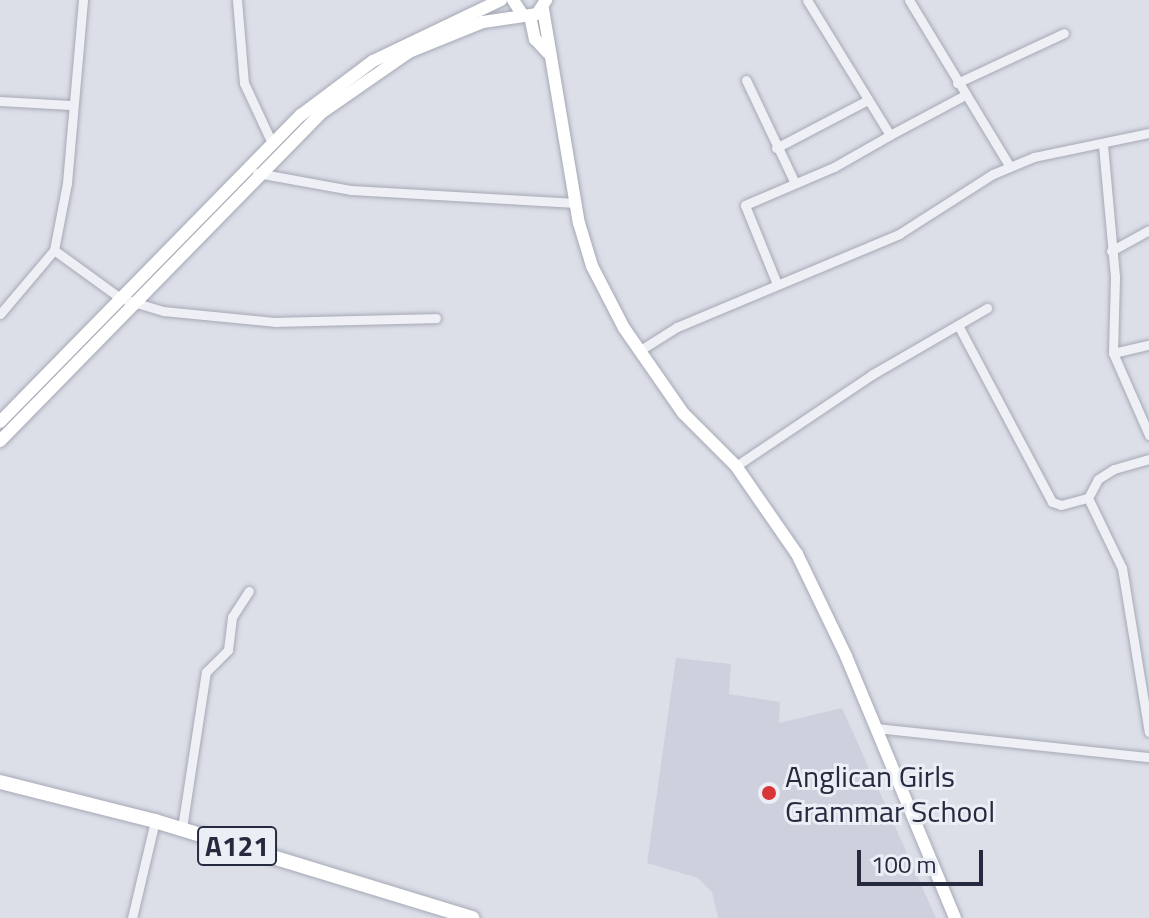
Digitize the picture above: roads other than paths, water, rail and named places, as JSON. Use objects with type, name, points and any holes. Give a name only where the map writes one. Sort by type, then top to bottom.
[{"type":"main road","points":[[0,422],[271,141],[373,61],[501,0]]},
{"type":"main road","points":[[513,0],[526,15],[535,39],[548,53]]},
{"type":"main road","points":[[0,441],[257,173],[321,113],[383,67],[432,41],[526,15],[544,4],[551,36],[548,53],[576,203],[592,266],[624,328],[642,349],[683,413],[736,466],[811,581],[955,918]]},
{"type":"main road","name":"A121","points":[[0,782],[182,828],[472,918]]},
{"type":"street","points":[[0,314],[54,250],[67,183],[70,105],[83,0]]},
{"type":"street","points":[[237,0],[244,83],[271,141]]},
{"type":"street","points":[[807,0],[890,135]]},
{"type":"street","points":[[909,0],[1010,167]]},
{"type":"street","points":[[957,83],[1064,33]]},
{"type":"street","points":[[746,80],[795,183]]},
{"type":"street","points":[[777,284],[745,205],[795,183],[965,95]]},
{"type":"street","points":[[776,148],[868,100]]},
{"type":"street","points":[[0,101],[70,105]]},
{"type":"street","points":[[642,349],[677,327],[899,234],[1010,167],[1064,150],[1103,145],[1149,133]]},
{"type":"street","points":[[1103,145],[1111,251],[1113,353],[1149,435]]},
{"type":"street","points":[[257,173],[351,190],[576,203]]},
{"type":"street","points":[[1111,251],[1149,230]]},
{"type":"street","points":[[54,250],[120,298],[163,311],[265,322],[436,318]]},
{"type":"street","points":[[0,298],[9,306]]},
{"type":"street","points":[[736,466],[873,374],[959,327],[987,308]]},
{"type":"street","points":[[959,327],[1052,502],[1061,505],[1088,498],[1098,479],[1114,469],[1149,459]]},
{"type":"street","points":[[1113,353],[1149,345]]},
{"type":"street","points":[[1088,498],[1122,568],[1149,732]]},
{"type":"street","points":[[182,828],[206,672],[228,650],[232,617],[249,591]]},
{"type":"street","points":[[876,728],[1149,757]]},
{"type":"street","points":[[132,918],[155,821]]},
{"type":"place","name":"Anglican Girls Grammar School","points":[[769,793]]}]
